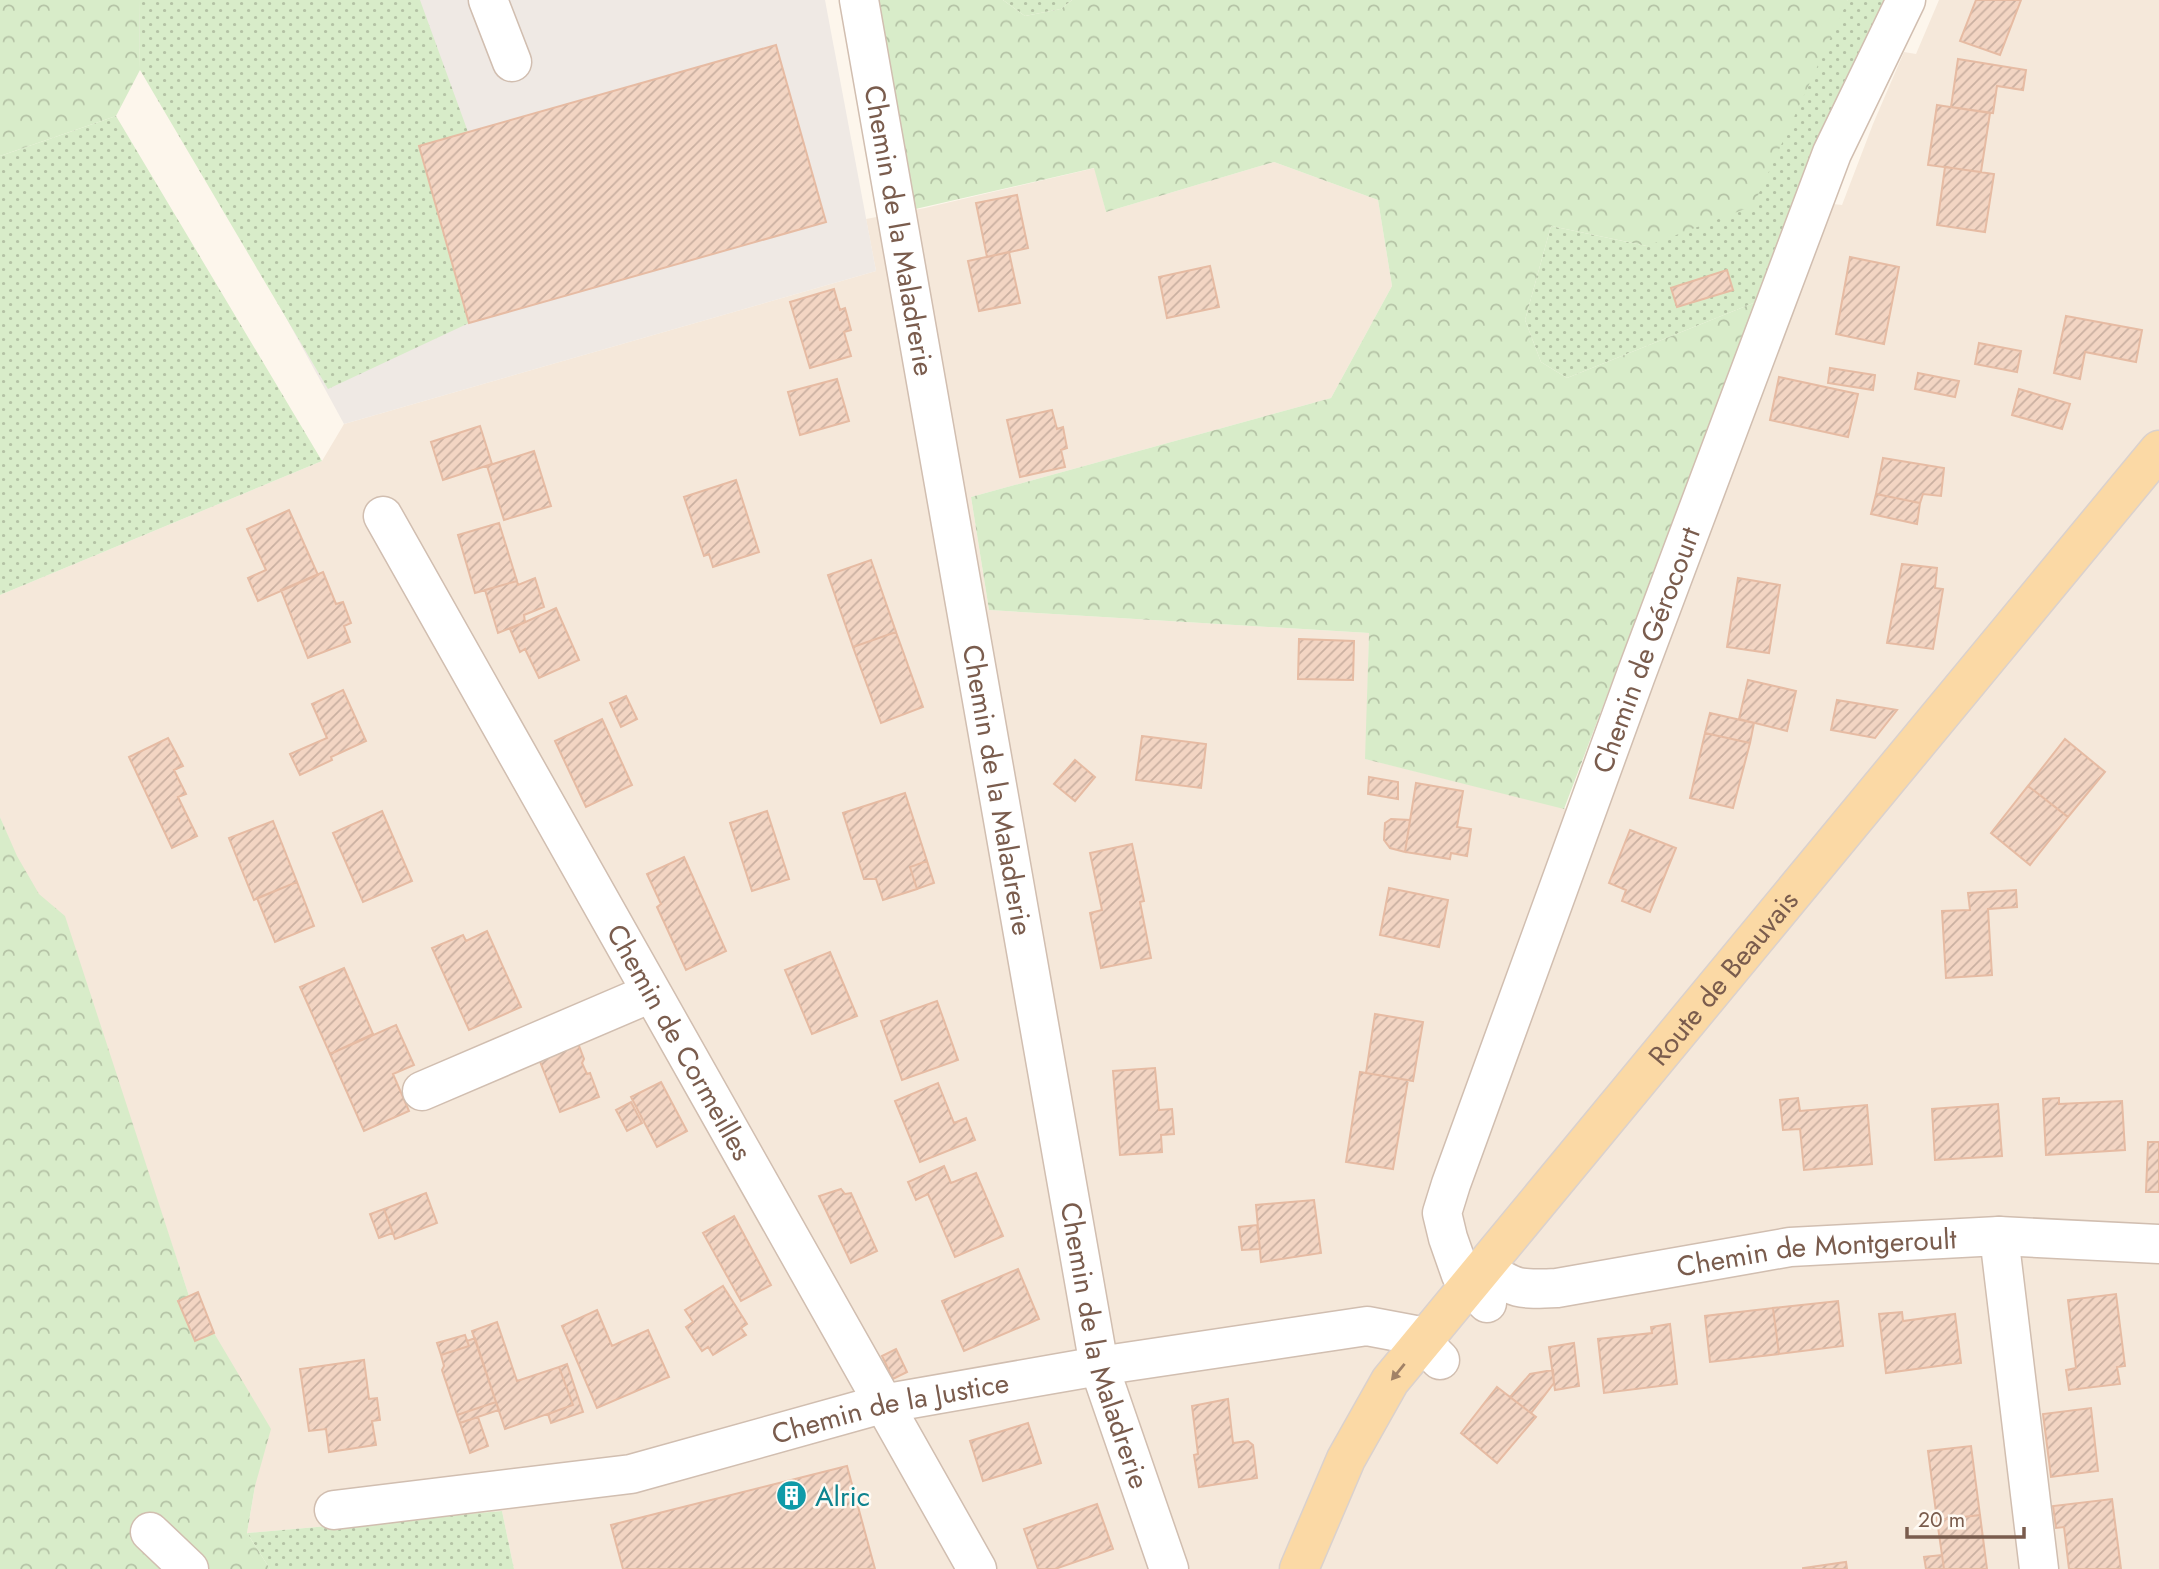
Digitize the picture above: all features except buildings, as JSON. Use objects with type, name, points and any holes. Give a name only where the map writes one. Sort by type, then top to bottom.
[{"type":"main road","name":"Route de Beauvais","points":[[1299,1569],[1316,1527],[1402,1408],[1431,1352],[2159,450]]},
{"type":"main road","name":"Route de Beauvais","points":[[1486,1285],[2159,488]]},
{"type":"street","points":[[488,0],[512,62]]},
{"type":"street","name":"Chemin de la Maladrerie","points":[[859,0],[1099,1366],[1170,1569]]},
{"type":"street","name":"Chemin de Gérocourt","points":[[1486,1285],[1461,1275],[1442,1213],[1451,1184],[1636,676],[1832,153],[1906,0]]},
{"type":"street","name":"Chemin de Cormeilles","points":[[383,516],[977,1569]]},
{"type":"street","points":[[422,1091],[651,993]]},
{"type":"street","points":[[1999,1236],[2039,1569]]},
{"type":"street","name":"Chemin de Montgeroult","points":[[1486,1285],[1528,1290],[1557,1288],[1790,1247],[1999,1236],[2159,1244]]},
{"type":"street","name":"Chemin de la Justice","points":[[334,1510],[632,1474],[882,1404],[1099,1366],[1367,1326],[1415,1335],[1431,1352]]},
{"type":"street","points":[[150,1532],[188,1569]]},
{"type":"shaded area","points":[[113,0],[825,0],[876,271],[344,424]]},
{"type":"shaded area","points":[[1939,0],[2159,0],[2159,1569],[514,1569],[502,1511],[247,1533],[255,1486],[178,1301],[189,1296],[108,1053],[0,866],[16,856],[0,817],[0,595],[322,461],[344,424],[876,271],[866,219],[1095,168],[1106,212],[1274,162],[1378,200],[1392,286],[1331,398],[971,497],[989,610],[1369,633],[1366,759],[1599,817],[1833,204],[1842,205],[1904,52],[1916,54]]},
{"type":"green space","points":[[0,0],[139,0],[140,70],[116,116],[0,156]]},
{"type":"green space","points":[[139,0],[420,0],[468,132],[419,146],[469,323],[328,389],[140,70]]},
{"type":"green space","points":[[876,0],[1003,0],[1025,16],[1061,9],[1072,0],[1848,0],[1753,206],[1647,246],[1551,226],[1525,320],[1541,362],[1567,378],[1756,302],[1564,809],[1365,759],[1369,633],[989,610],[971,497],[1331,398],[1392,286],[1378,200],[1274,162],[1106,212],[1094,168],[911,210]]},
{"type":"green space","points":[[1003,0],[1072,0],[1061,9],[1025,16]]},
{"type":"green space","points":[[1848,0],[1895,0],[1756,302],[1567,378],[1541,362],[1525,320],[1551,226],[1647,246]]},
{"type":"green space","points":[[116,116],[322,461],[0,595],[0,156]]},
{"type":"green space","points":[[0,817],[17,856],[39,894],[65,916],[189,1296],[179,1301],[195,1341],[214,1333],[271,1429],[255,1486],[247,1533],[270,1569],[0,1569]]},
{"type":"green space","points":[[502,1511],[514,1569],[270,1569],[247,1533]]},
{"type":"place","name":"Alric","points":[[792,1496]]}]
